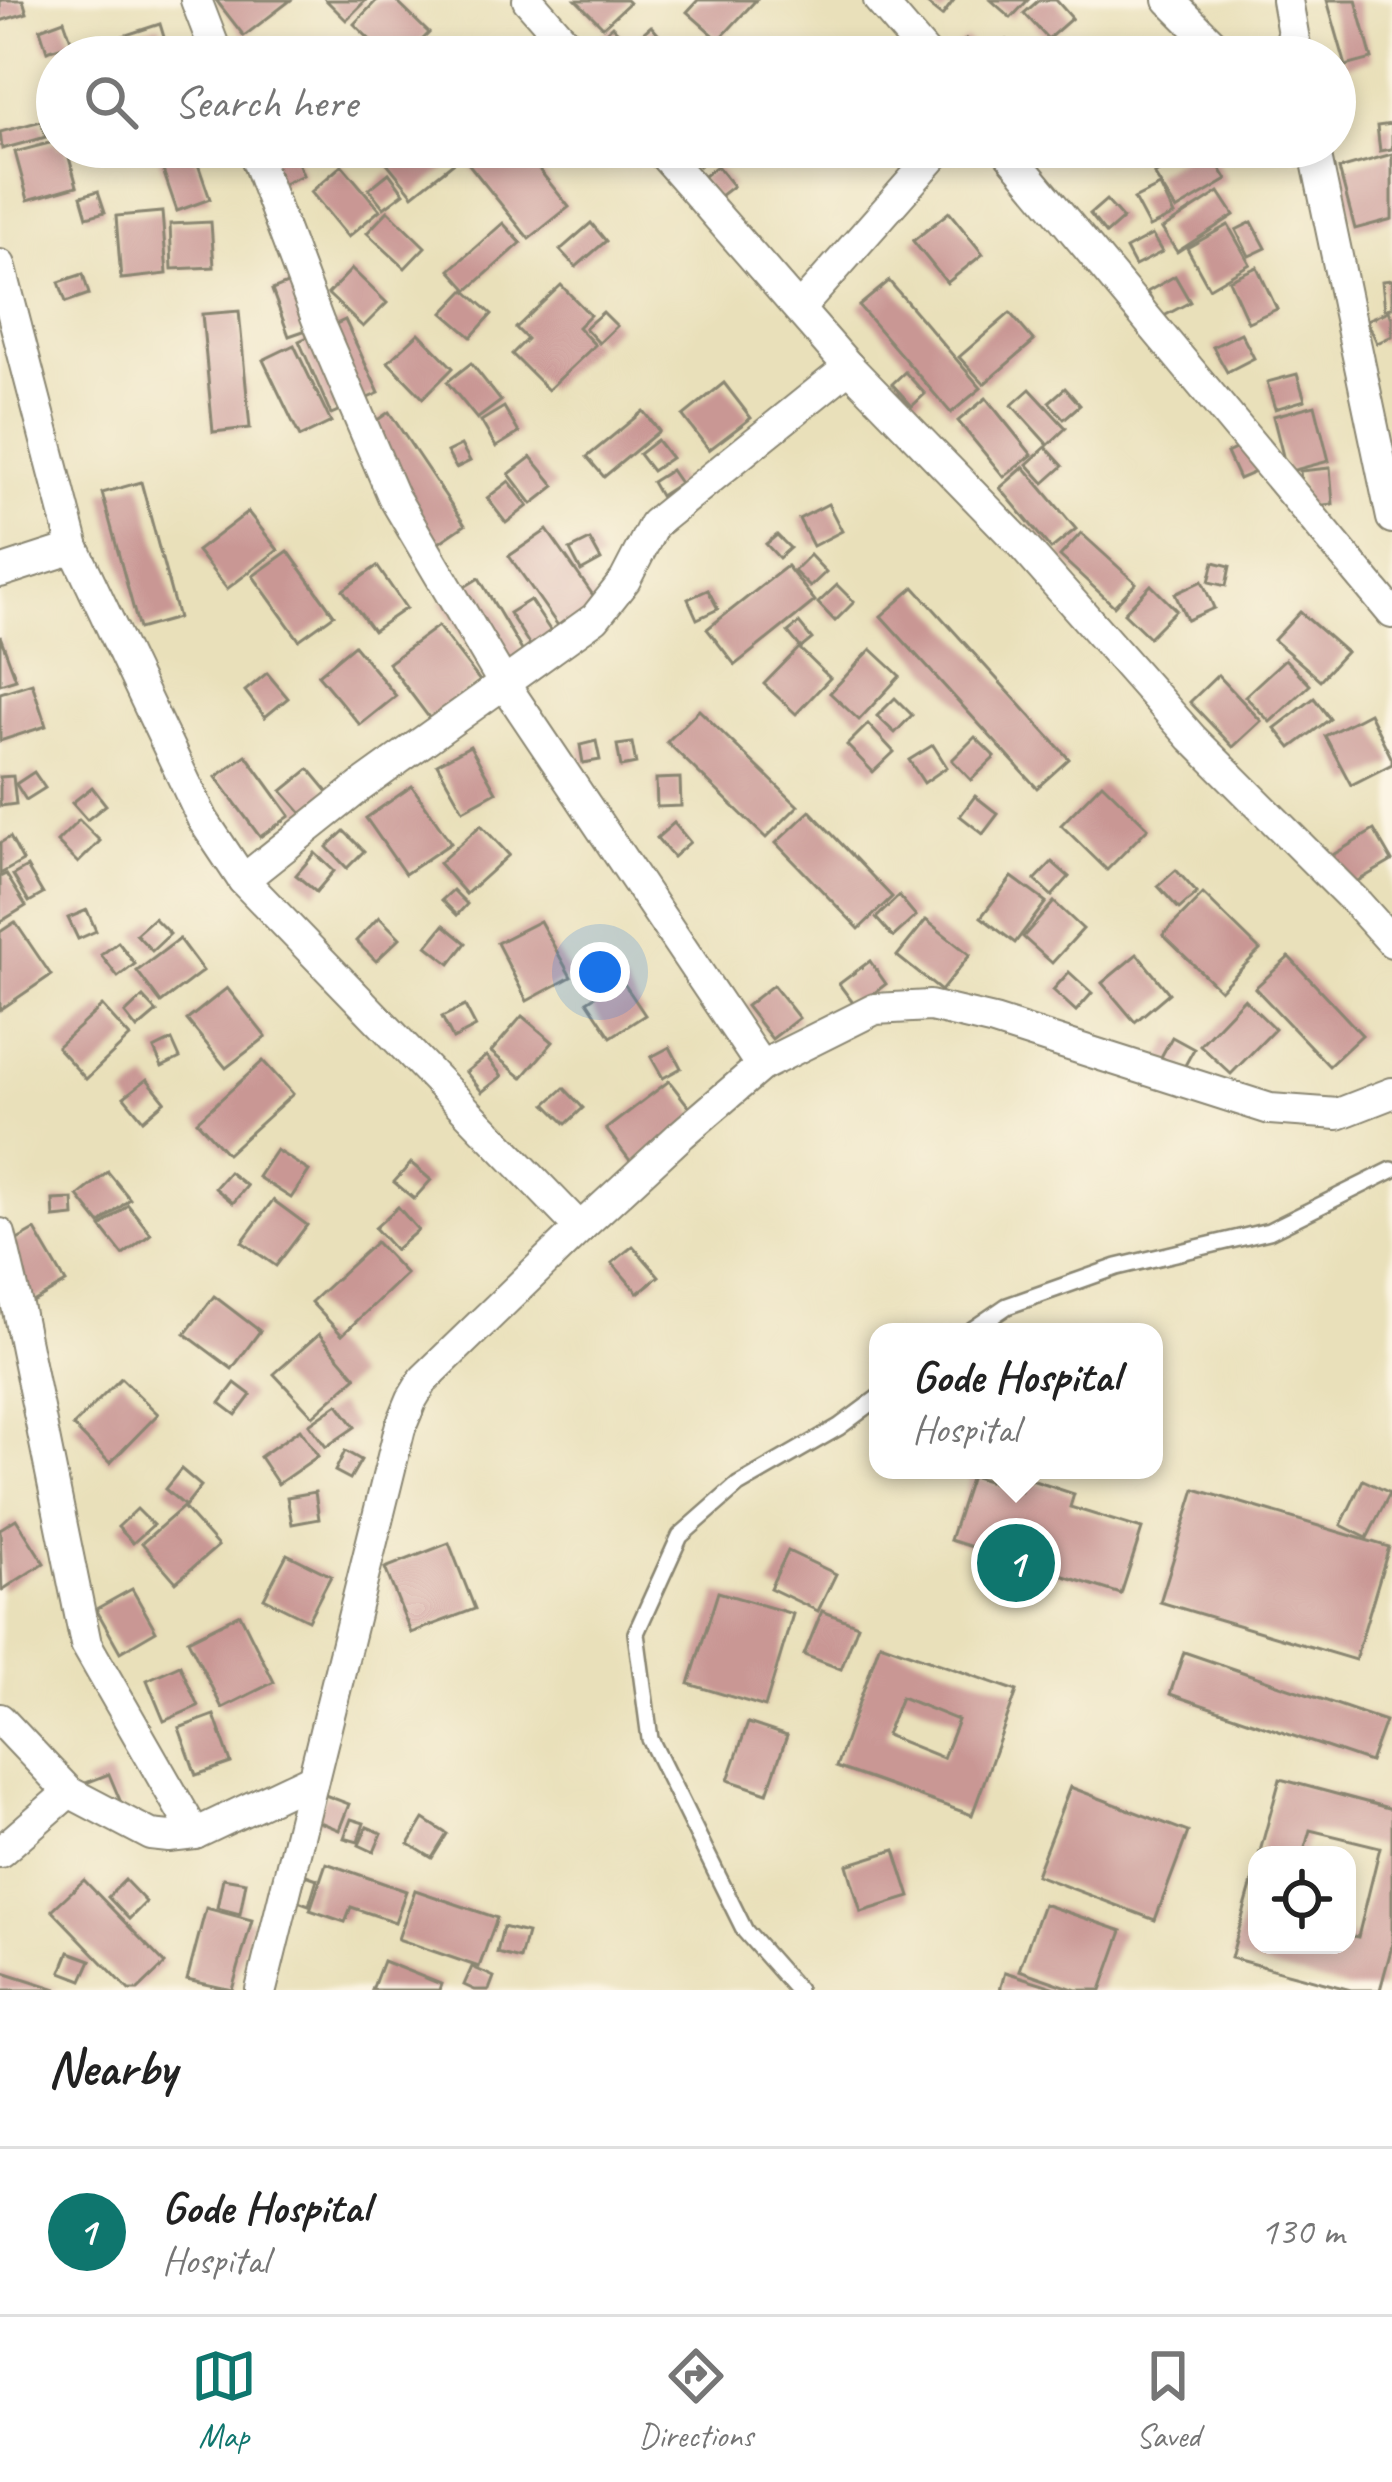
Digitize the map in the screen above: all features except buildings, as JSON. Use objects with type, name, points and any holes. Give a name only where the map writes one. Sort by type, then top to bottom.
[{"type":"street","points":[[196,0],[210,36]]},
{"type":"street","points":[[528,0],[560,36]]},
{"type":"street","points":[[879,0],[910,36]]},
{"type":"street","points":[[1169,0],[1205,36]]},
{"type":"street","points":[[1287,0],[1294,36]]},
{"type":"street","points":[[260,168],[392,496],[503,682],[761,1066]]},
{"type":"street","points":[[675,168],[849,367],[1022,545],[1192,738],[1392,942]]},
{"type":"street","points":[[799,310],[924,168]]},
{"type":"street","points":[[1021,168],[1392,613]]},
{"type":"street","points":[[1318,168],[1392,518]]},
{"type":"street","points":[[0,265],[74,548],[203,820],[243,880],[580,1228]]},
{"type":"street","points":[[243,880],[361,786],[595,618],[625,580],[654,524],[849,367]]},
{"type":"street","points":[[0,572],[74,548]]},
{"type":"street","points":[[261,1990],[394,1450],[412,1399],[424,1378],[580,1228],[761,1066],[875,1009],[930,1006],[994,1021],[1270,1109],[1338,1114],[1392,1093]]},
{"type":"street","points":[[0,1234],[9,1312],[86,1644],[195,1834]]},
{"type":"street","points":[[0,1720],[69,1792],[151,1835],[195,1834],[313,1778]]},
{"type":"street","points":[[0,1852],[69,1792]]},
{"type":"lane","points":[[982,1323],[1007,1306],[1117,1267],[1269,1232],[1392,1170]]},
{"type":"lane","points":[[797,1990],[745,1931],[650,1739],[637,1633],[680,1537],[738,1485],[869,1405]]},
{"type":"place","name":"Gode Hospital","points":[[1016,1563]]}]
